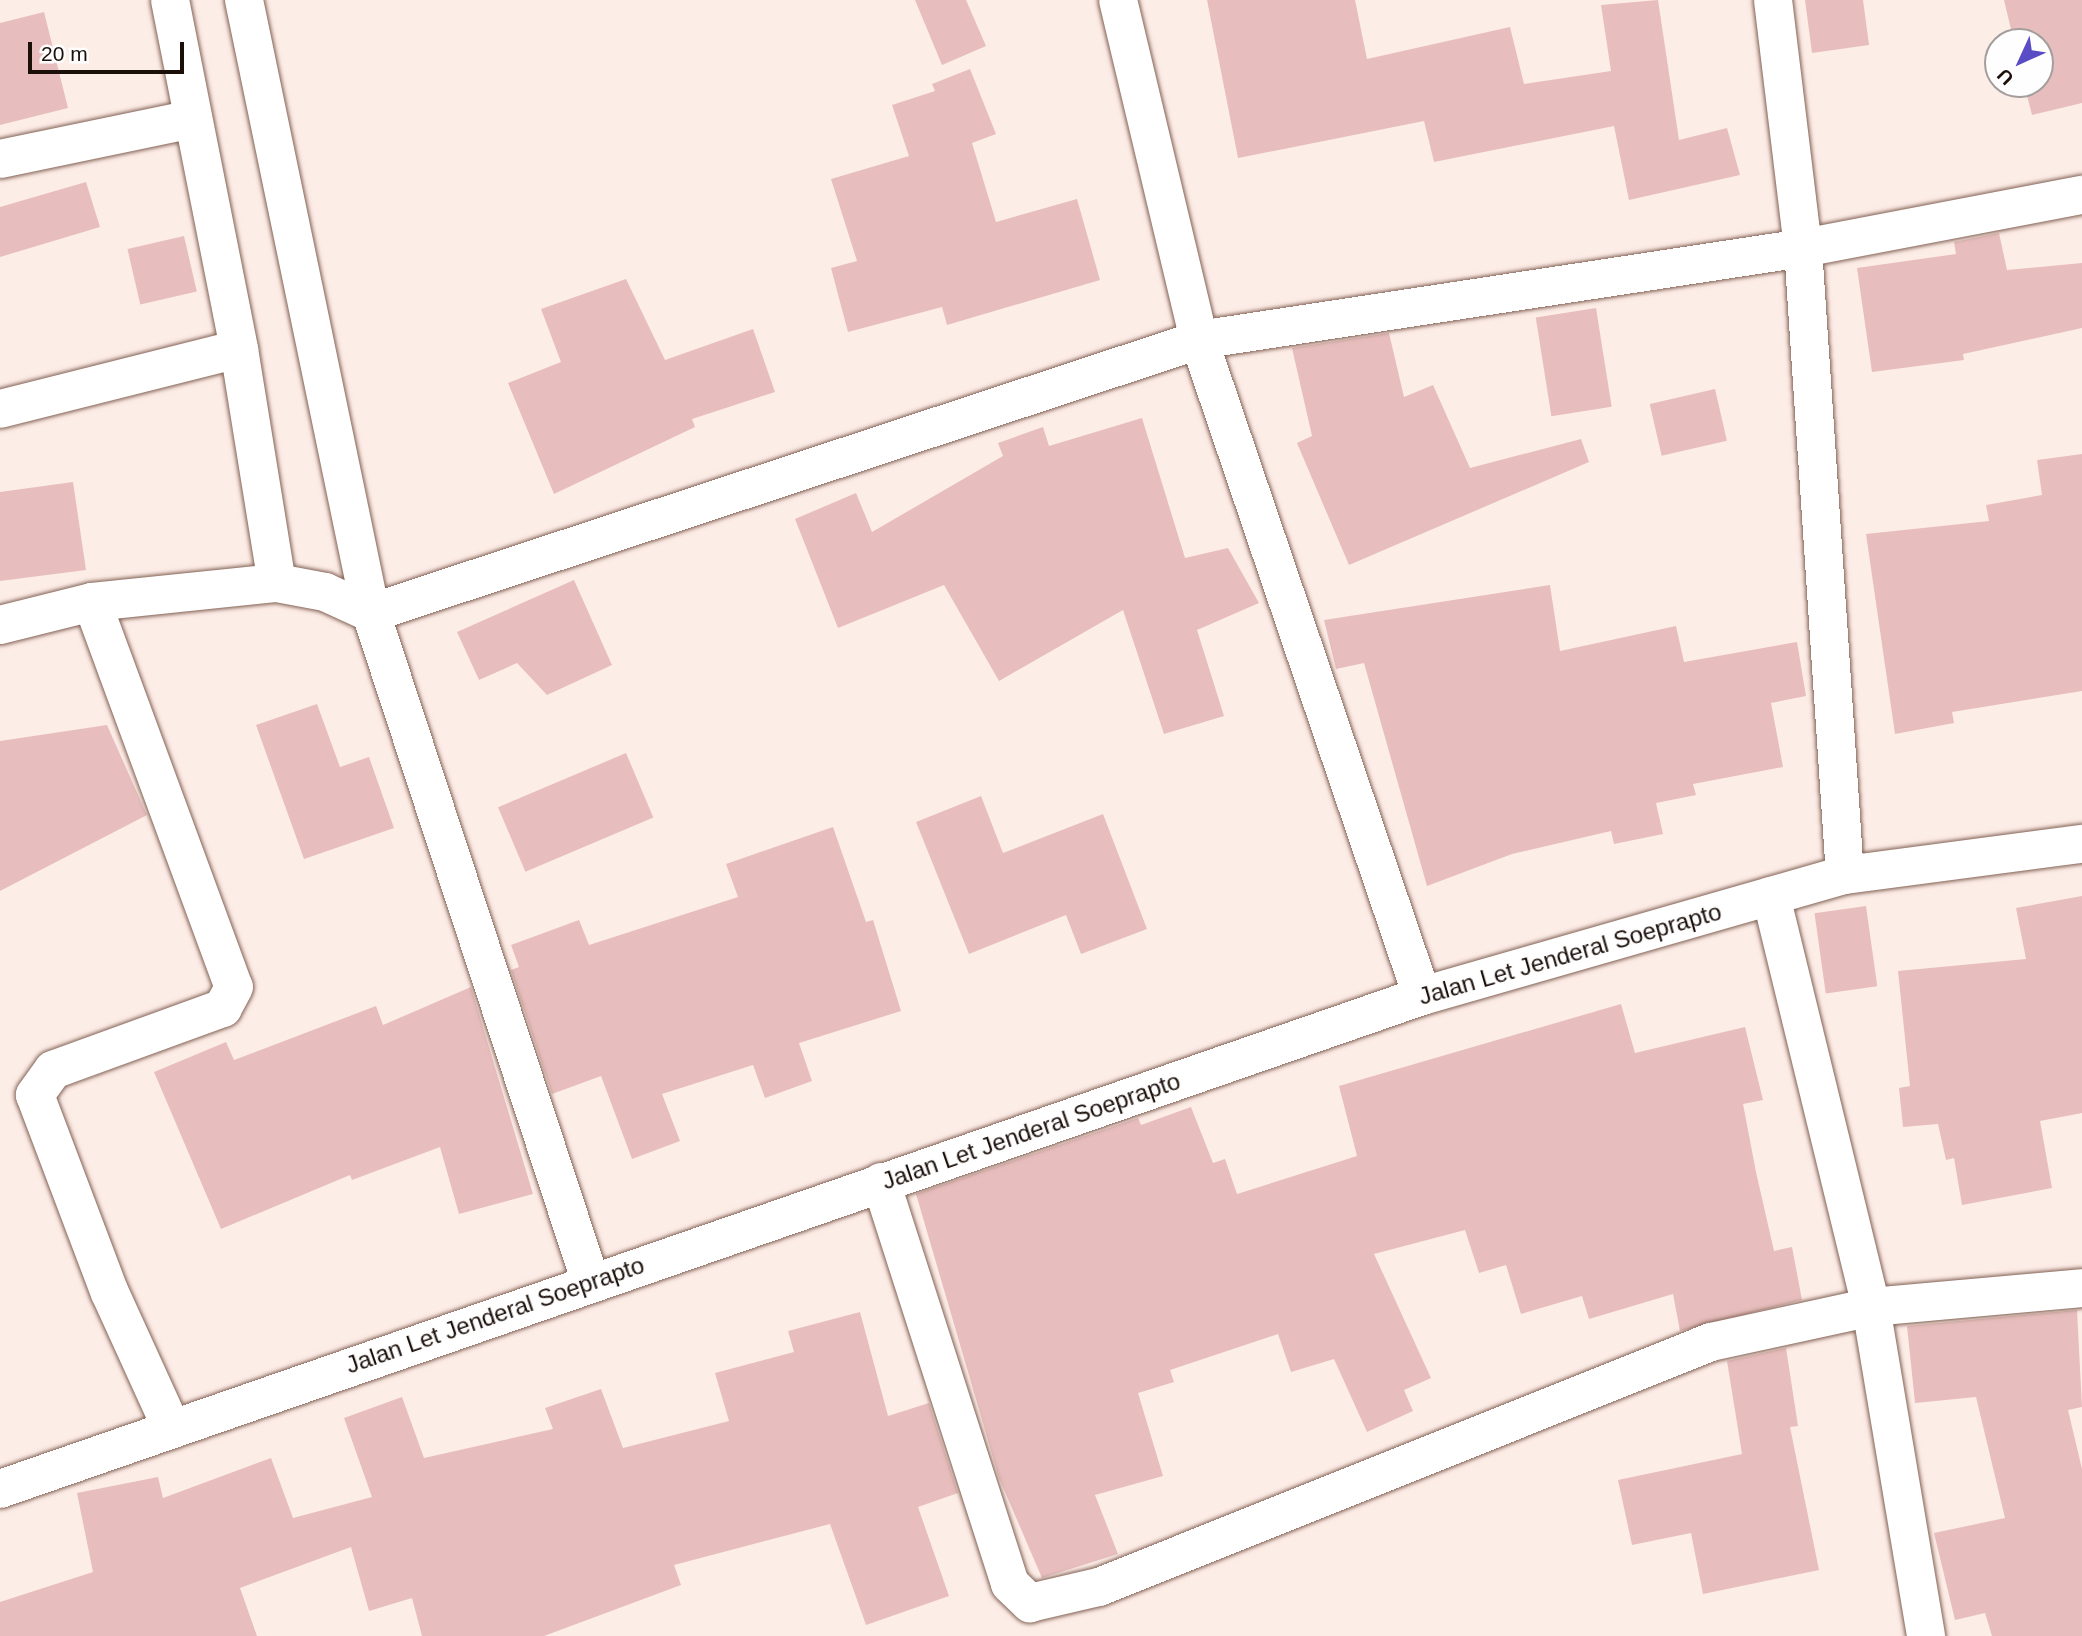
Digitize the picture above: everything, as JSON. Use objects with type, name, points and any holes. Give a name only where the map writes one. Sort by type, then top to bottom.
[{"type":"street","points":[[170,0],[239,349],[277,583]]},
{"type":"street","points":[[244,0],[371,613],[591,1283]]},
{"type":"street","points":[[1118,0],[1199,340],[1422,996]]},
{"type":"street","points":[[1773,0],[1803,248],[1845,875]]},
{"type":"street","points":[[0,159],[193,119]]},
{"type":"street","points":[[0,625],[92,602],[277,583],[325,592],[371,613],[1199,340],[1803,248],[2082,195]]},
{"type":"street","points":[[0,409],[239,349]]},
{"type":"street","points":[[92,602],[234,987],[223,1008],[52,1070],[35,1095],[110,1293],[171,1427]]},
{"type":"street","name":"Jalan Let Jenderal Soeprapto","points":[[0,1489],[171,1427],[1422,996],[1845,875],[2082,844]]},
{"type":"street","points":[[1771,896],[1871,1307],[1926,1636]]},
{"type":"street","points":[[881,1182],[1010,1584],[1030,1603],[1099,1587],[1711,1342],[1871,1307],[2082,1288]]},
{"type":"building","points":[[915,0],[966,0],[986,46],[942,65]]},
{"type":"building","points":[[1207,0],[1355,0],[1367,59],[1510,27],[1524,84],[1611,71],[1601,5],[1658,0],[1679,140],[1727,128],[1740,175],[1629,200],[1614,126],[1434,162],[1424,121],[1238,158]]},
{"type":"building","points":[[1805,0],[1863,0],[1869,45],[1812,53]]},
{"type":"building","points":[[2004,0],[2082,0],[2082,103],[2032,115],[2028,98],[2054,98],[2054,28],[2011,28]]},
{"type":"building","points":[[44,12],[68,108],[0,125],[0,23]]},
{"type":"building","points":[[970,69],[996,134],[972,143],[996,222],[1077,199],[1100,280],[947,325],[942,307],[848,332],[831,268],[857,261],[831,179],[909,156],[892,105],[935,91],[932,84]]},
{"type":"building","points":[[86,182],[100,227],[0,257],[0,207]]},
{"type":"building","points":[[1999,233],[2007,270],[2082,263],[2082,328],[1963,354],[1964,360],[1872,372],[1857,268],[1956,254],[1954,242]]},
{"type":"building","points":[[184,236],[197,292],[140,305],[127,249]]},
{"type":"building","points":[[626,279],[665,360],[753,329],[775,392],[692,419],[695,427],[554,494],[508,383],[561,362],[541,309]]},
{"type":"building","points":[[1596,308],[1612,407],[1551,416],[1536,318]]},
{"type":"building","points":[[1389,333],[1404,397],[1433,385],[1470,468],[1581,439],[1589,462],[1349,565],[1297,443],[1312,436],[1292,348]]},
{"type":"building","points":[[1715,389],[1727,441],[1662,456],[1650,404]]},
{"type":"building","points":[[1142,418],[1185,558],[1228,548],[1259,603],[1197,630],[1224,716],[1164,734],[1123,610],[999,681],[944,585],[838,628],[795,519],[856,493],[872,532],[1003,456],[998,443],[1043,427],[1049,446]]},
{"type":"building","points":[[2082,454],[2082,691],[1952,712],[1954,723],[1895,734],[1866,534],[1989,521],[1986,505],[2042,495],[2037,460]]},
{"type":"building","points":[[73,482],[86,570],[0,581],[0,492]]},
{"type":"building","points":[[574,580],[612,665],[547,695],[517,663],[479,680],[457,632]]},
{"type":"building","points":[[1550,585],[1560,651],[1676,626],[1684,662],[1797,642],[1806,696],[1771,703],[1783,767],[1693,784],[1696,795],[1656,803],[1663,834],[1614,844],[1611,831],[1512,854],[1427,886],[1364,663],[1336,669],[1324,620]]},
{"type":"building","points":[[317,704],[340,767],[369,757],[394,828],[304,859],[256,725]]},
{"type":"building","points":[[107,725],[147,815],[0,891],[0,741]]},
{"type":"building","points":[[626,753],[653,817],[525,872],[498,807]]},
{"type":"building","points":[[981,796],[1003,853],[1103,814],[1147,929],[1081,954],[1066,915],[969,954],[916,822]]},
{"type":"building","points":[[833,827],[866,922],[873,920],[901,1011],[799,1043],[812,1081],[765,1098],[753,1065],[662,1094],[680,1141],[632,1159],[601,1076],[552,1094],[511,970],[519,967],[511,945],[579,920],[589,945],[738,897],[726,864]]},
{"type":"building","points":[[2082,896],[2082,1113],[2040,1121],[2052,1188],[1962,1205],[1954,1158],[1946,1160],[1938,1124],[1903,1127],[1899,1088],[1910,1086],[1898,971],[2026,959],[2016,908]]},
{"type":"building","points":[[1866,906],[1877,986],[1826,993],[1815,913]]},
{"type":"building","points":[[471,987],[533,1194],[459,1214],[440,1147],[352,1180],[350,1175],[221,1229],[154,1072],[226,1042],[234,1060],[376,1006],[383,1025]]},
{"type":"building","points":[[1621,1004],[1635,1053],[1745,1027],[1763,1100],[1743,1104],[1756,1172],[1774,1251],[1792,1247],[1802,1300],[1680,1331],[1673,1294],[1589,1319],[1582,1296],[1521,1314],[1506,1265],[1479,1273],[1465,1230],[1374,1254],[1431,1378],[1404,1390],[1413,1411],[1367,1432],[1334,1359],[1291,1372],[1278,1334],[1170,1370],[1174,1382],[1138,1393],[1163,1476],[1095,1495],[1118,1554],[1042,1578],[999,1478],[916,1194],[1138,1118],[1141,1125],[1191,1107],[1213,1163],[1225,1159],[1237,1194],[1357,1156],[1339,1086]]},
{"type":"building","points":[[2077,1310],[2082,1407],[2068,1410],[2082,1469],[2082,1636],[1992,1636],[1985,1613],[1955,1620],[1934,1533],[2005,1518],[1976,1397],[1915,1403],[1907,1326]]},
{"type":"building","points":[[860,1312],[888,1416],[929,1403],[958,1493],[918,1507],[949,1596],[866,1625],[830,1524],[674,1565],[681,1585],[544,1636],[422,1636],[412,1598],[369,1611],[351,1547],[240,1588],[257,1636],[0,1636],[0,1602],[93,1572],[77,1493],[158,1477],[163,1498],[271,1458],[293,1518],[372,1497],[344,1418],[402,1397],[424,1458],[553,1429],[545,1408],[601,1389],[623,1448],[729,1421],[715,1373],[794,1352],[788,1331]]},
{"type":"building","points":[[1786,1348],[1798,1426],[1790,1427],[1819,1570],[1703,1594],[1691,1533],[1632,1545],[1618,1480],[1742,1454],[1727,1361]]}]
